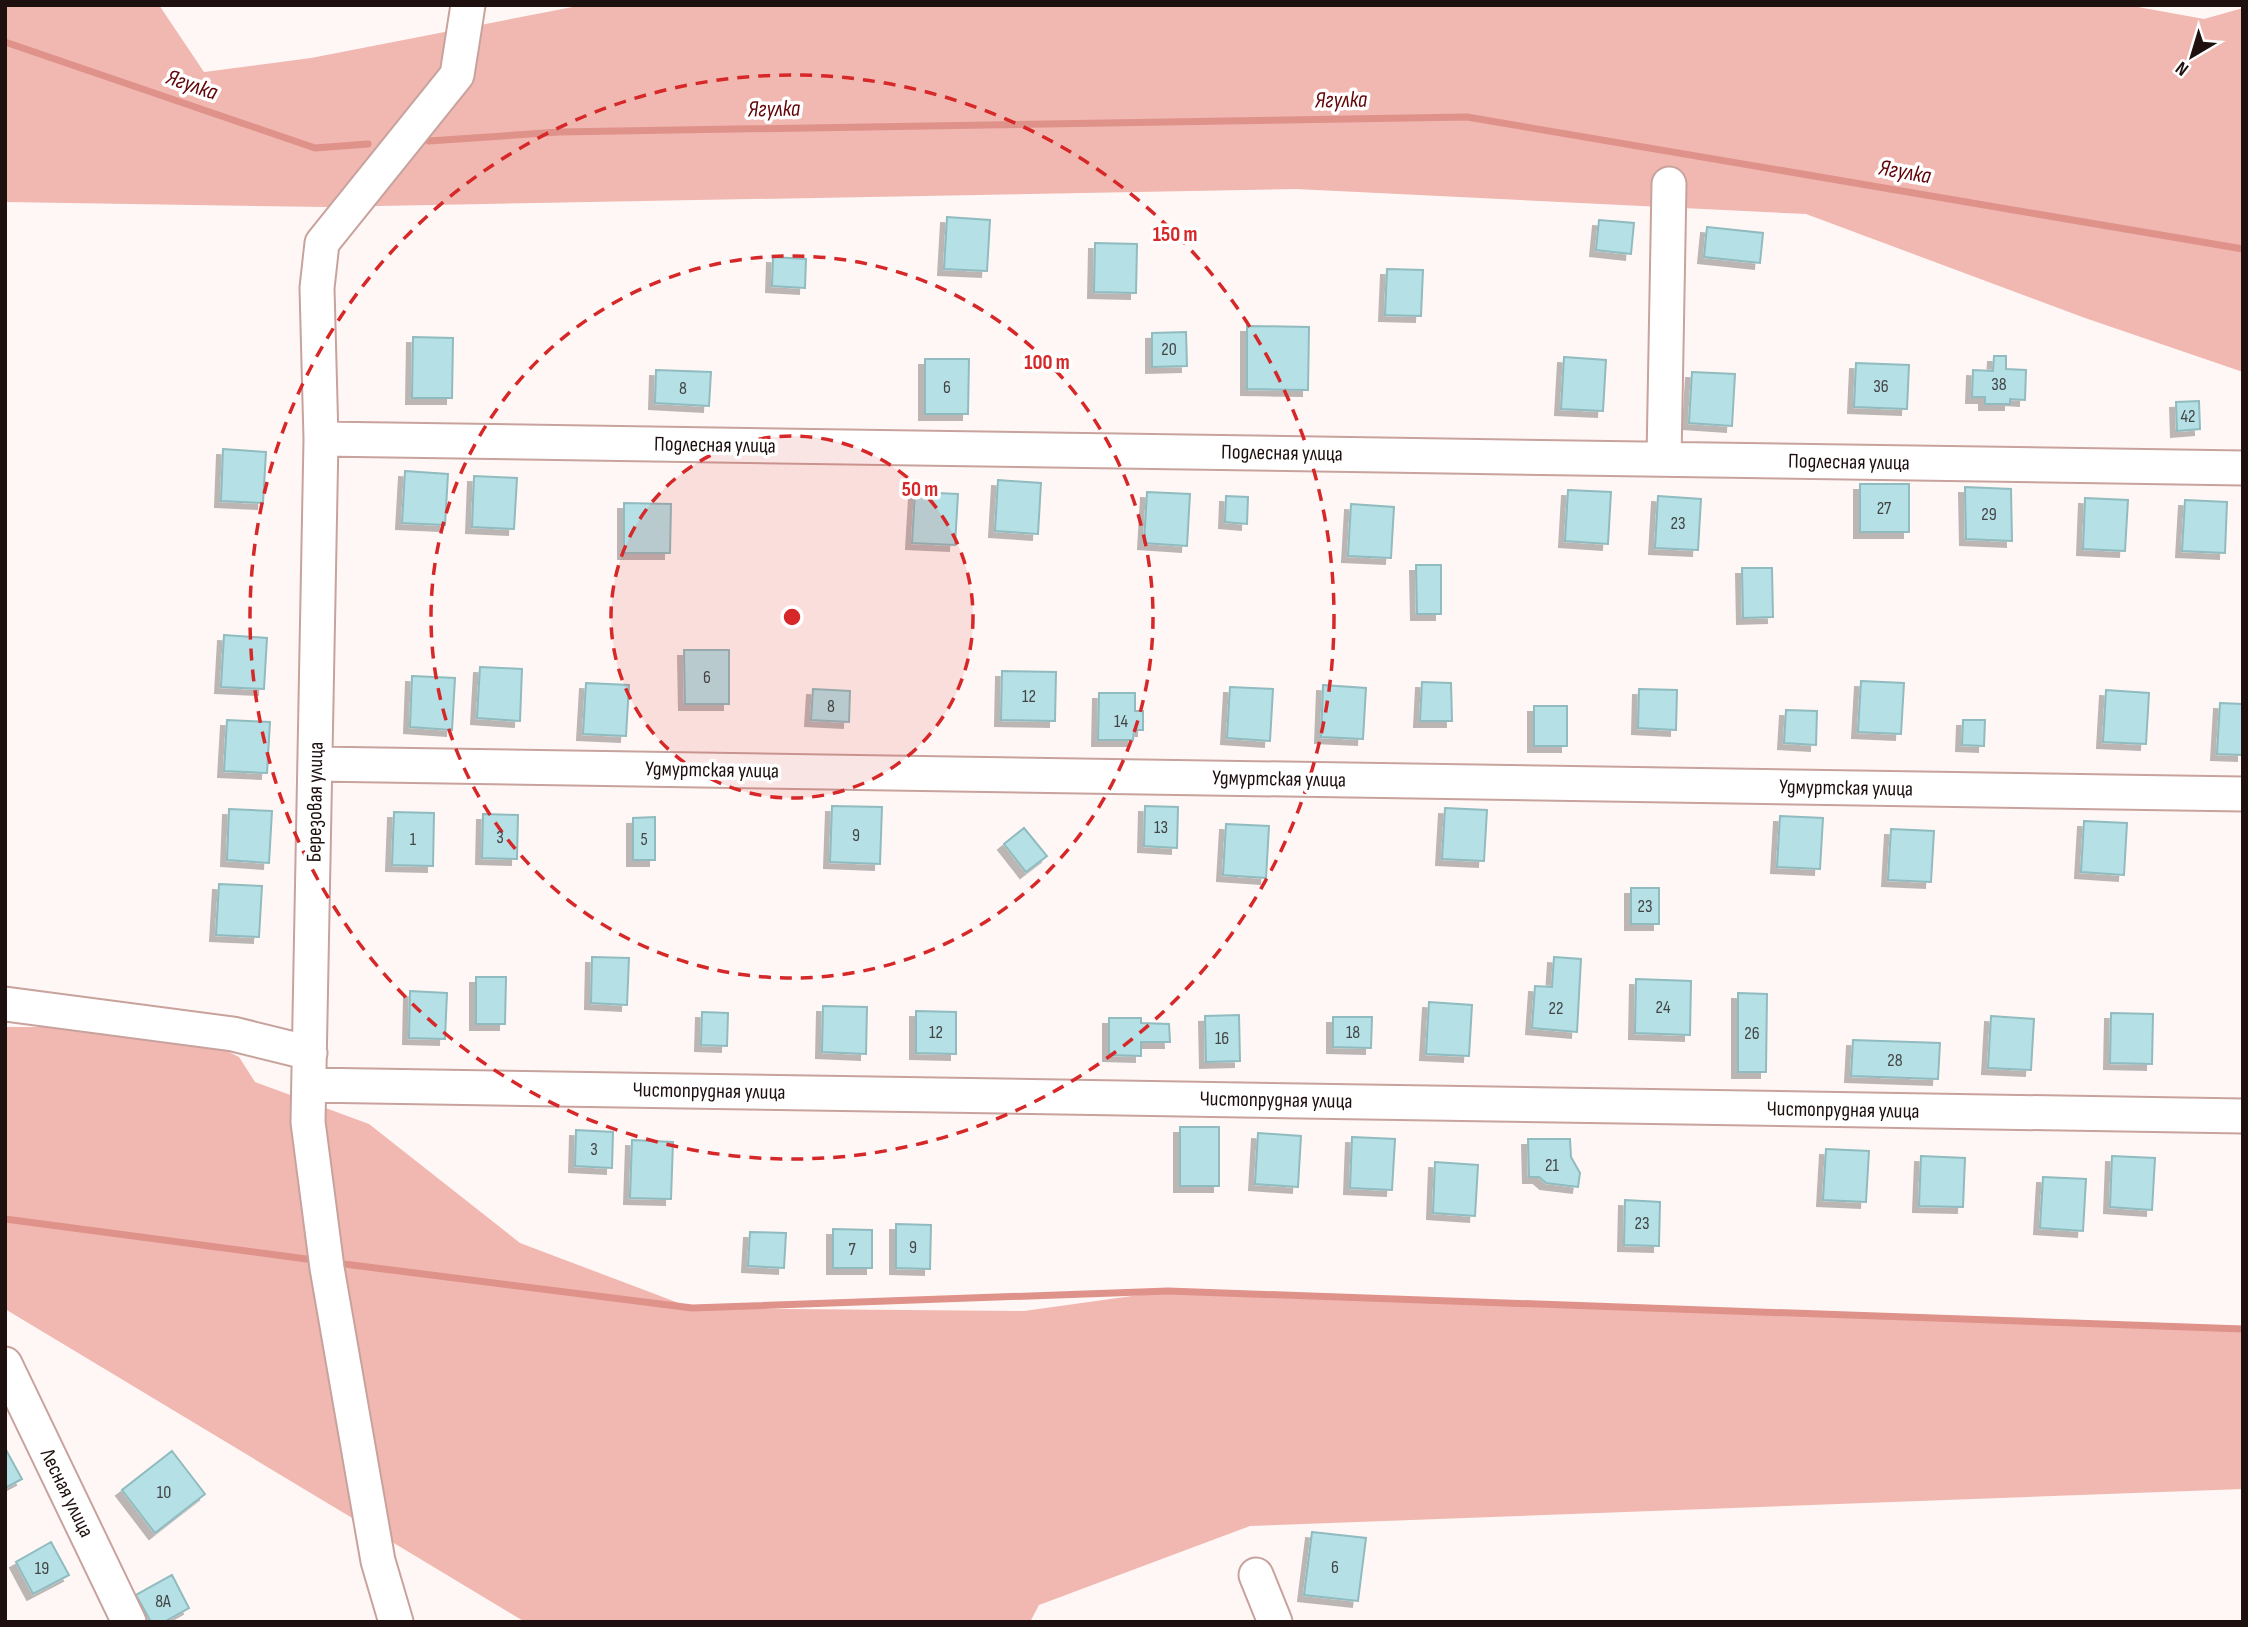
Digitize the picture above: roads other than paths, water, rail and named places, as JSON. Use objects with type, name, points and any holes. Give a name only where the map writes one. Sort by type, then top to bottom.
[{"type":"street","name":"Березовая улица","points":[[396,1622],[379,1561],[327,1268],[308,1122],[321,439],[317,288],[321,243],[457,75],[468,5]]},
{"type":"street","points":[[1664,459],[1669,184]]},
{"type":"street","name":"Подлесная улица","points":[[321,439],[2243,468]]},
{"type":"street","name":"Удмуртская улица","points":[[316,764],[2243,794]]},
{"type":"street","points":[[5,1004],[233,1034],[309,1069]]},
{"type":"street","name":"Чистопрудная улица","points":[[309,1069],[2243,1116]]},
{"type":"street","name":"Лесная улица","points":[[5,1364],[129,1622]]},
{"type":"street","points":[[1256,1575],[1275,1622]]},
{"type":"waterway","name":"Ягулка","points":[[5,42],[315,148],[368,144]]},
{"type":"waterway","name":"Ягулка","points":[[429,141],[559,132],[1467,117],[2243,249]]},
{"type":"waterway","points":[[5,1219],[314,1260]]},
{"type":"waterway","points":[[336,1263],[692,1308],[1168,1291],[2243,1329]]}]
